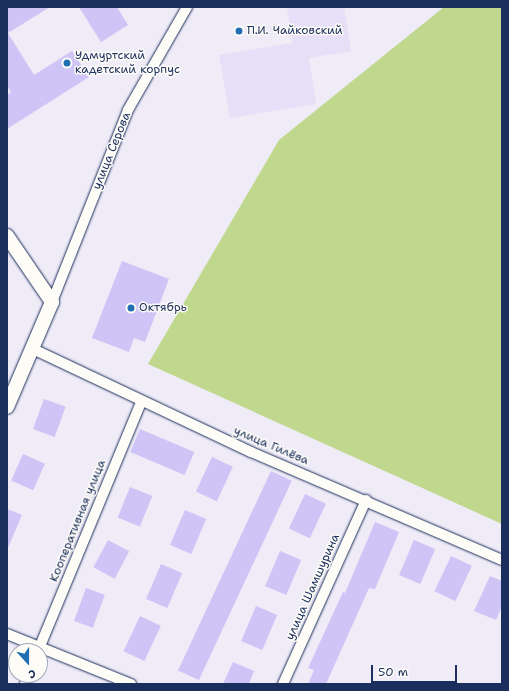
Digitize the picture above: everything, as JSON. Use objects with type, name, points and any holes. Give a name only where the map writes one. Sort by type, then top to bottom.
[{"type":"main road","points":[[7,236],[52,302]]},
{"type":"main road","name":"улица Серова","points":[[7,407],[52,302]]},
{"type":"street","name":"улица Серова","points":[[52,302],[128,110],[187,7]]},
{"type":"street","name":"улица Гилёва","points":[[33,349],[141,402],[251,452],[366,500],[502,560]]},
{"type":"street","name":"Кооперативная улица","points":[[41,643],[141,402]]},
{"type":"street","name":"улица Шамшурина","points":[[283,684],[366,500]]},
{"type":"street","points":[[7,634],[26,643]]},
{"type":"street","points":[[48,652],[131,684]]},
{"type":"shaded area","points":[[344,7],[351,51],[309,58],[316,104],[230,118],[219,55],[293,43],[287,8]]},
{"type":"green space","points":[[444,7],[502,7],[502,524],[148,364],[279,140]]},
{"type":"building","name":"Удмуртский кадетский корпус","points":[[7,7],[50,7],[8,33],[34,75],[72,51],[89,77],[7,129],[7,95],[11,92],[7,86]]},
{"type":"building","points":[[79,7],[117,7],[128,25],[101,42]]},
{"type":"building","name":"Октябрь","points":[[122,261],[169,279],[145,342],[134,338],[129,352],[92,338]]},
{"type":"building","points":[[44,399],[66,407],[55,437],[33,429]]},
{"type":"building","points":[[140,429],[194,452],[185,475],[130,452]]},
{"type":"building","points":[[23,454],[45,464],[33,490],[11,480]]},
{"type":"building","points":[[212,457],[233,467],[217,501],[196,491]]},
{"type":"building","points":[[271,471],[292,481],[199,680],[178,670]]},
{"type":"building","points":[[130,487],[152,496],[140,527],[118,518]]},
{"type":"building","points":[[305,494],[326,504],[310,538],[289,528]]},
{"type":"building","points":[[7,509],[22,515],[7,550]]},
{"type":"building","points":[[185,510],[206,519],[191,554],[170,545]]},
{"type":"building","points":[[375,522],[399,532],[375,589],[369,588],[326,684],[308,684],[314,670],[308,668],[343,592],[345,593]]},
{"type":"building","points":[[108,540],[129,551],[115,579],[93,567]]},
{"type":"building","points":[[414,540],[435,549],[420,584],[399,575]]},
{"type":"building","points":[[280,551],[301,560],[286,595],[265,586]]},
{"type":"building","points":[[451,556],[472,566],[455,601],[435,591]]},
{"type":"building","points":[[161,564],[182,573],[167,608],[146,599]]},
{"type":"building","points":[[490,576],[502,581],[502,606],[496,620],[474,611]]},
{"type":"building","points":[[86,588],[105,595],[93,628],[74,621]]},
{"type":"building","points":[[256,606],[277,615],[262,650],[241,641]]},
{"type":"building","points":[[140,616],[161,626],[144,661],[124,651]]},
{"type":"building","points":[[233,662],[254,671],[249,684],[223,684]]},
{"type":"place","name":"П.И. Чайковский","points":[[239,31]]},
{"type":"place","name":"Удмуртский кадетский корпус","points":[[67,63]]},
{"type":"place","name":"Октябрь","points":[[131,308]]}]
